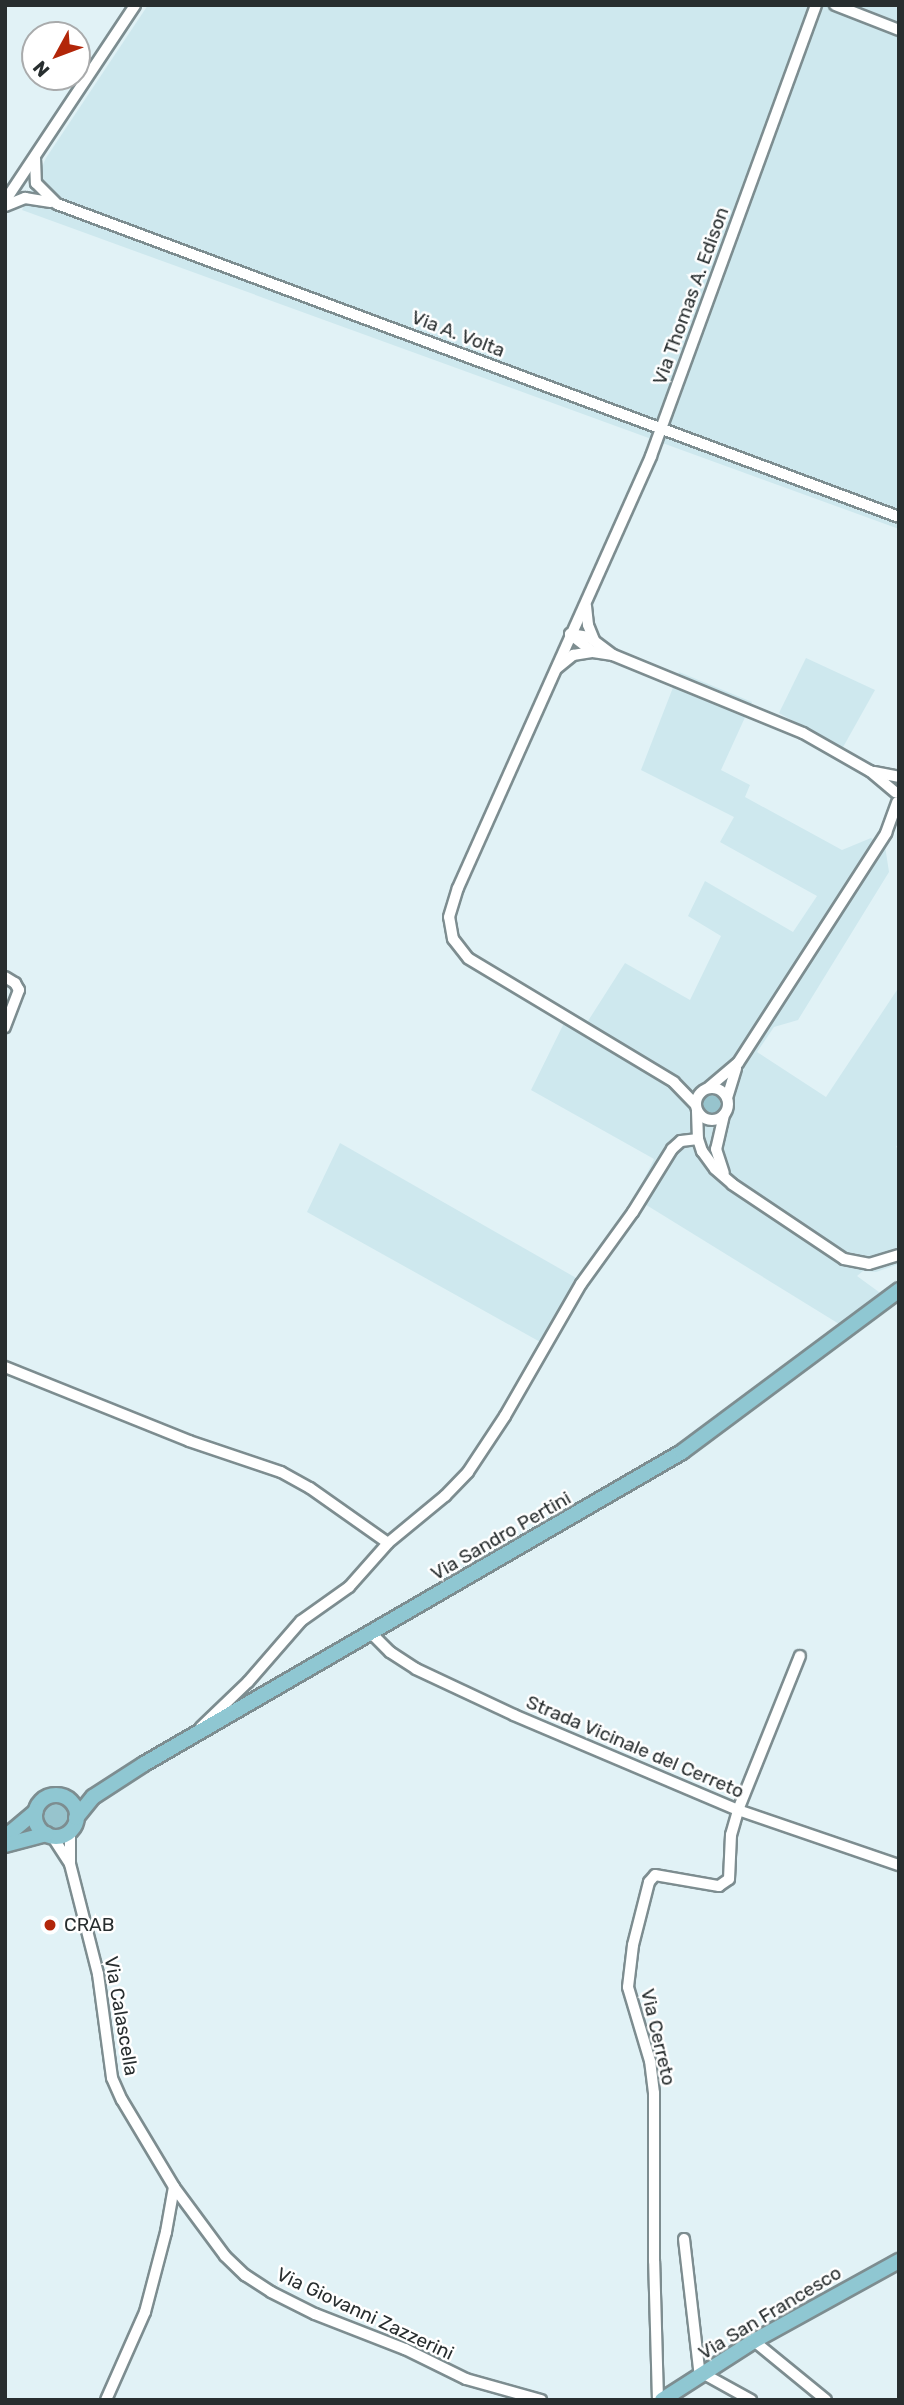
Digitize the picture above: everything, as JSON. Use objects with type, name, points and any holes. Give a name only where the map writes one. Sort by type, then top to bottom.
[{"type":"main road","name":"Via Sandro Pertini","points":[[5,1844],[50,1835],[73,1824],[93,1797],[105,1789],[688,1448],[899,1290]]},
{"type":"main road","name":"Via Sandro Pertini","points":[[5,1837],[36,1811],[46,1797],[66,1798],[105,1789]]},
{"type":"main road","points":[[66,1798],[74,1806],[73,1824]]},
{"type":"main road","points":[[36,1811],[37,1824],[50,1835]]},
{"type":"main road","name":"Via San Francesco","points":[[660,2400],[754,2341],[899,2261]]},
{"type":"street","points":[[5,203],[135,5]]},
{"type":"street","name":"Via Thomas A. Edison","points":[[674,1082],[473,962],[458,947],[451,933],[449,913],[661,430],[816,5]]},
{"type":"street","points":[[835,5],[899,30]]},
{"type":"street","points":[[34,158],[36,183],[44,194],[57,204]]},
{"type":"street","name":"Via A. Volta","points":[[5,203],[25,198],[57,204],[899,517]]},
{"type":"street","points":[[588,594],[586,617],[594,646]]},
{"type":"street","points":[[570,635],[796,730],[870,771],[897,795],[886,833]]},
{"type":"street","points":[[552,677],[565,661],[594,646]]},
{"type":"street","points":[[870,771],[899,777]]},
{"type":"street","points":[[732,1184],[719,1163],[716,1149],[738,1063],[886,833],[899,820]]},
{"type":"street","points":[[5,977],[13,981],[19,990],[5,1027]]},
{"type":"street","points":[[738,1063],[699,1094],[696,1108],[698,1139],[711,1164],[732,1184],[844,1259],[869,1264],[899,1255]]},
{"type":"street","points":[[674,1082],[718,1089],[727,1098]]},
{"type":"street","points":[[674,1082],[709,1120],[724,1115]]},
{"type":"street","points":[[194,1735],[248,1682],[297,1625],[349,1587],[388,1543],[451,1490],[473,1465],[505,1416],[581,1284],[633,1212],[672,1149],[681,1141],[698,1139]]},
{"type":"street","points":[[5,1367],[193,1443],[281,1472],[310,1488],[388,1543]]},
{"type":"street","name":"Strada Vicinale del Cerreto","points":[[371,1633],[390,1652],[431,1677],[738,1810],[899,1865]]},
{"type":"street","name":"Via Cerreto","points":[[660,2400],[654,2261],[654,2094],[650,2062],[629,1997],[628,1976],[639,1919],[651,1879],[657,1874],[699,1884],[719,1886],[727,1882],[732,1832],[738,1810],[800,1656]]},
{"type":"street","name":"Via Calascella","points":[[73,1824],[70,1864],[100,1981],[112,2078],[122,2100],[174,2187]]},
{"type":"street","name":"Via Calascella","points":[[50,1835],[70,1864]]},
{"type":"street","points":[[106,2400],[145,2312],[166,2232],[174,2187]]},
{"type":"street","name":"Via Giovanni Zazzerini","points":[[174,2187],[225,2256],[245,2275],[271,2292],[315,2314],[396,2345],[466,2379],[541,2400]]},
{"type":"street","points":[[684,2239],[702,2375],[751,2400]]},
{"type":"street","points":[[754,2341],[826,2400]]},
{"type":"shaded area","points":[[148,5],[899,5],[899,529],[22,210],[46,158]]},
{"type":"shaded area","points":[[806,658],[875,690],[842,749],[779,713]]},
{"type":"shaded area","points":[[679,672],[752,702],[721,770],[750,785],[745,797],[842,850],[871,838],[885,846],[889,872],[798,1020],[774,1027],[757,1052],[826,1097],[899,987],[899,1142],[896,1147],[899,1149],[899,1264],[876,1272],[863,1271],[857,1276],[883,1295],[844,1327],[635,1198],[654,1159],[531,1090],[570,1011],[588,1021],[625,963],[690,1000],[721,936],[688,916],[705,881],[793,932],[817,896],[720,842],[734,817],[641,770]]},
{"type":"shaded area","points":[[711,1095],[718,1098],[721,1105],[718,1112],[711,1115],[704,1112],[701,1105],[704,1098]]},
{"type":"shaded area","points":[[340,1143],[578,1279],[542,1343],[307,1212]]},
{"type":"shaded area","points":[[56,1801],[67,1805],[71,1816],[67,1827],[56,1831],[45,1827],[41,1816],[45,1805]]},
{"type":"place","name":"CRAB","points":[[50,1925]]}]
